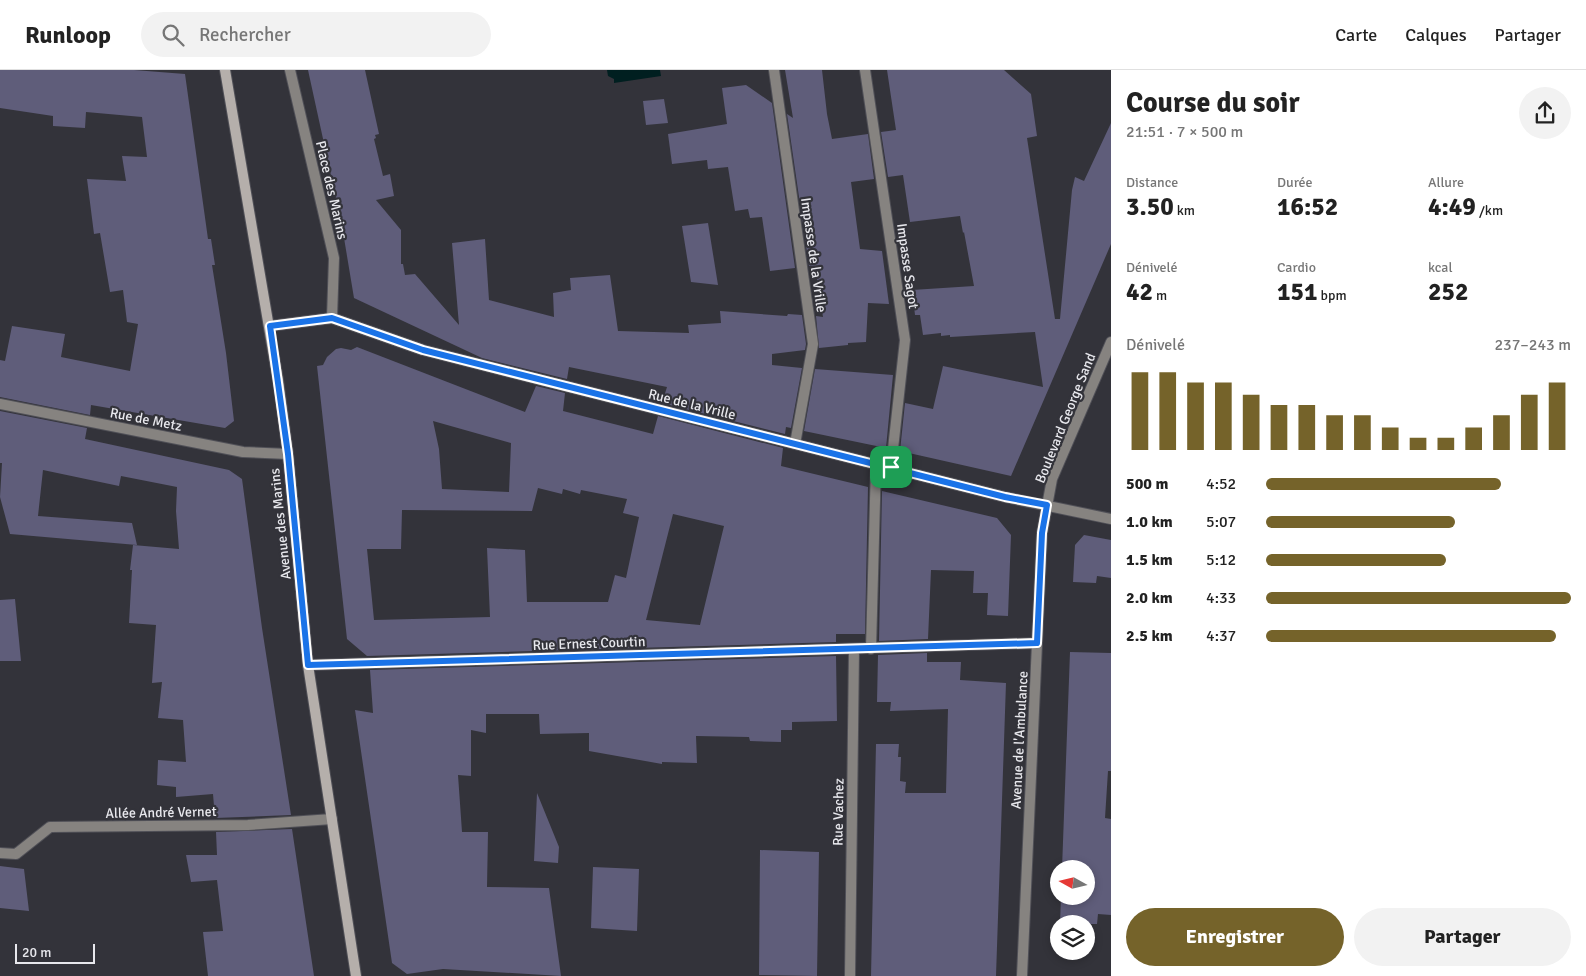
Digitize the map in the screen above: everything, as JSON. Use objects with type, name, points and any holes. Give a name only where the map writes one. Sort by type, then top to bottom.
[{"type":"main road","name":"Avenue des Marins","points":[[225,70],[270,326],[288,454],[308,665],[356,976]]},
{"type":"street","name":"Place des Marins","points":[[290,70],[334,258],[332,318]]},
{"type":"street","name":"Impasse de la Vrille","points":[[774,70],[813,344],[795,444]]},
{"type":"street","name":"Impasse Sagot","points":[[865,70],[905,340],[891,467]]},
{"type":"street","name":"Rue de la Vrille","points":[[270,326],[332,318],[423,350],[1005,497],[1111,519]]},
{"type":"street","name":"Boulevard George Sand","points":[[1047,505],[1052,479],[1111,342]]},
{"type":"street","name":"Rue de Metz","points":[[0,404],[243,452],[288,454]]},
{"type":"street","points":[[871,649],[876,464]]},
{"type":"street","name":"Avenue de l'Ambulance","points":[[1022,976],[1042,533],[1047,505]]},
{"type":"street","name":"Rue Ernest Courtin","points":[[308,665],[1037,643]]},
{"type":"street","name":"Rue Vachez","points":[[850,976],[854,649]]},
{"type":"street","name":"Allée André Vernet","points":[[0,853],[16,854],[50,828],[248,825],[332,819]]},
{"type":"shaded area","points":[[607,70],[660,70],[661,76],[614,83],[614,79],[608,76]]},
{"type":"building","points":[[0,70],[134,70],[185,74],[208,239],[211,239],[215,265],[212,265],[226,353],[234,421],[225,428],[91,405],[90,415],[0,397],[0,360],[5,361],[12,326],[65,334],[61,357],[130,371],[138,324],[127,322],[123,290],[110,292],[100,233],[94,234],[87,179],[126,181],[122,156],[147,157],[142,117],[86,112],[85,128],[53,126],[53,116],[0,108]]},
{"type":"building","points":[[308,70],[365,70],[379,134],[375,135],[376,138],[374,139],[383,176],[390,174],[394,196],[376,200],[401,230],[401,264],[403,264],[405,275],[415,274],[459,325],[452,243],[485,239],[489,300],[554,317],[553,293],[571,290],[570,278],[610,275],[618,331],[689,333],[688,325],[721,323],[720,311],[787,316],[788,314],[802,315],[806,344],[805,350],[772,354],[772,365],[802,368],[791,428],[786,427],[785,434],[662,403],[667,387],[569,367],[567,379],[482,358],[354,298],[342,226]]},
{"type":"building","points":[[785,70],[822,70],[832,139],[868,134],[874,179],[851,182],[860,249],[882,251],[889,304],[868,303],[866,342],[819,348],[816,316],[823,317],[815,266],[809,266],[787,114],[793,118]]},
{"type":"building","points":[[887,70],[1004,70],[1031,94],[1037,136],[1027,138],[1055,319],[1060,319],[1072,190],[1075,177],[1084,181],[1111,123],[1111,244],[1011,476],[900,451],[905,403],[933,409],[943,366],[1043,387],[1035,332],[950,337],[950,335],[941,336],[941,333],[923,335],[920,315],[915,315],[912,290],[974,286],[960,216],[910,222],[903,175],[888,177],[881,132],[896,130]]},
{"type":"building","points":[[746,85],[772,103],[795,268],[770,271],[762,217],[750,218],[748,209],[735,211],[728,167],[708,169],[707,160],[672,164],[668,134],[727,124],[722,88]]},
{"type":"building","points":[[664,99],[668,123],[646,125],[643,101]]},
{"type":"building","points":[[708,223],[718,285],[691,282],[682,226]]},
{"type":"building","points":[[357,347],[525,412],[536,386],[565,393],[563,411],[653,434],[658,416],[783,448],[781,466],[868,487],[865,634],[836,634],[836,642],[367,656],[347,639],[317,366],[323,365],[327,357],[336,349],[351,350]],"holes":[[[433,421],[511,443],[509,492],[442,489],[439,449]],[[538,488],[562,494],[563,489],[580,494],[581,490],[627,499],[623,513],[639,517],[626,578],[615,575],[608,602],[527,602],[525,550],[487,548],[490,617],[374,620],[367,549],[401,549],[402,510],[532,511]],[[673,514],[724,526],[700,625],[646,620]]]},
{"type":"building","points":[[815,369],[893,375],[886,448],[804,431]]},
{"type":"building","points":[[0,411],[87,428],[85,439],[229,470],[242,479],[262,628],[291,815],[215,818],[213,794],[176,797],[176,787],[157,785],[158,760],[186,762],[183,720],[158,718],[162,682],[152,683],[156,625],[129,623],[132,570],[130,570],[133,545],[179,549],[176,511],[177,487],[121,476],[119,486],[43,470],[38,516],[132,523],[137,545],[10,534],[0,497],[2,463],[0,463]]},
{"type":"building","points":[[882,491],[997,518],[1011,535],[1008,616],[987,615],[988,593],[973,593],[974,571],[931,570],[928,639],[879,641]]},
{"type":"building","points":[[1084,535],[1111,540],[1111,578],[1097,576],[1096,583],[1073,582],[1075,545]]},
{"type":"building","points":[[15,599],[21,661],[0,661],[0,600]]},
{"type":"building","points":[[1070,652],[1111,653],[1111,771],[1108,771],[1105,818],[1111,819],[1111,915],[1098,914],[1097,924],[1095,924],[1095,915],[1060,915],[1061,905],[1095,905],[1095,860],[1062,860]]},
{"type":"building","points":[[927,653],[927,662],[961,662],[960,680],[1006,683],[996,976],[871,976],[876,744],[899,744],[898,757],[901,757],[900,781],[906,782],[905,793],[946,793],[948,709],[890,711],[891,702],[877,702],[878,655]]},
{"type":"building","points":[[836,656],[837,721],[792,722],[792,730],[781,730],[781,742],[750,741],[749,737],[696,736],[697,763],[662,762],[662,764],[589,751],[589,733],[540,734],[539,714],[486,714],[486,733],[471,730],[471,776],[458,775],[462,832],[488,832],[487,887],[549,888],[561,976],[443,969],[407,974],[392,963],[355,710],[373,713],[370,670]]},
{"type":"building","points":[[537,793],[559,847],[558,863],[534,861]]},
{"type":"building","points":[[292,829],[314,976],[208,976],[203,932],[223,931],[217,880],[191,882],[186,855],[217,855],[216,832]]},
{"type":"building","points":[[760,850],[819,852],[817,976],[759,975]]},
{"type":"building","points":[[0,866],[24,869],[29,911],[0,908]]},
{"type":"building","points":[[593,867],[639,869],[637,931],[591,928]]},
{"type":"route","points":[[332,318],[423,350],[891,467],[1005,497],[1047,505],[1042,533],[1037,643],[308,665],[288,454],[270,326],[304,320],[332,318]]}]
